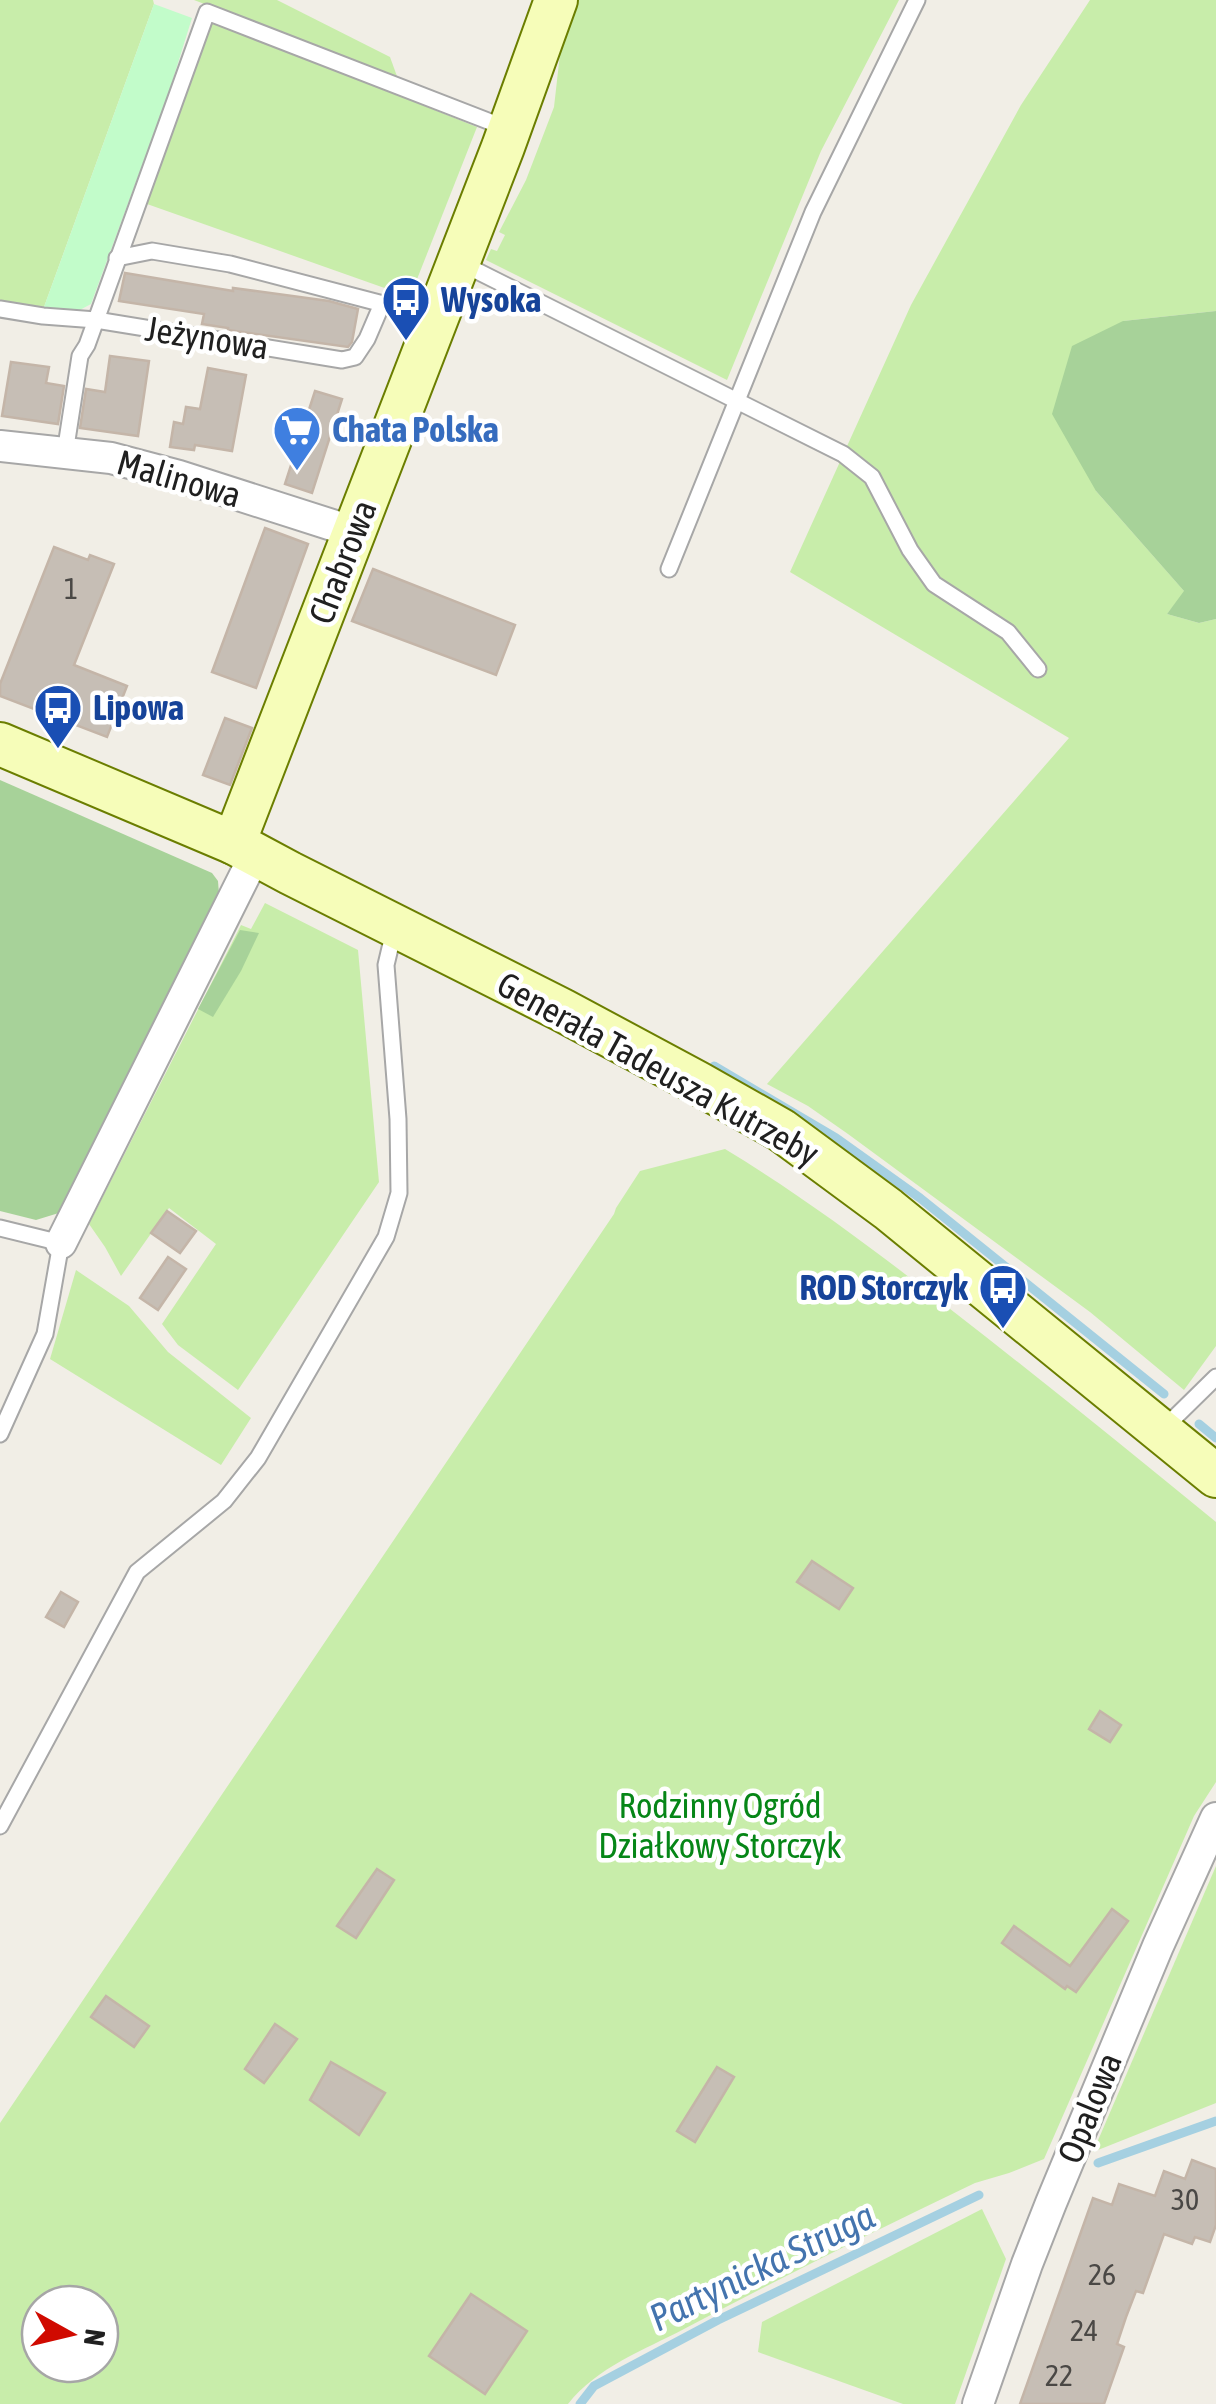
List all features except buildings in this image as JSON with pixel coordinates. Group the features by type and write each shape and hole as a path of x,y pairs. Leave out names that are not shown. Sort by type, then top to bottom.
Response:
{"street":[{"name":"Chabrowa","path":"249,852 354,532 556,0"},
{"name":"Malinowa","path":"0,446 111,458 354,532"},
{"path":"0,744 249,852 62,1243"},
{"name":"Generała Tadeusza Kutrzeby","path":"249,852 562,1010 781,1130 888,1208 1216,1476"},
{"name":"Opalowa","path":"978,2404 1026,2264 1158,1946 1216,1818"}],"lane":[{"path":"669,569 812,212 916,0"},
{"path":"64,453 80,356 207,12 510,129"},
{"path":"117,258 152,251 230,264 437,318"},
{"path":"458,262 843,454 872,477 910,550 934,584 1008,632 1038,669"},
{"name":"Jeżynowa","path":"0,309 96,320 342,360 355,356 382,304"},
{"path":"0,1826 137,1572 224,1500 258,1458 386,1237 399,1194 398,1118 386,965 395,927"},
{"path":"0,1228 62,1243 45,1334 0,1434"},
{"path":"1160,1432 1216,1377"}],"green space":[{"path":"0,0 153,0 154,4 44,307 0,300"},
{"path":"194,0 277,0 390,57 398,79"},
{"path":"578,0 899,0 821,151 727,380 486,260 491,249 497,251 505,235 499,232 526,180 554,107 560,54"},
{"path":"1090,0 1216,0 1216,311 1123,321 1096,491 1185,592 1167,614 1199,623 1216,619 1216,1346 1184,1390 1090,1312 848,1134 767,1084 1069,738 790,572 911,305 1021,105"},
{"path":"154,4 192,18 168,95 91,304 76,312 44,307"},
{"path":"213,21 477,127 410,297 147,204"},
{"path":"1216,311 1216,619 1199,623 1167,614 1184,591 1096,491 1052,414 1072,346 1123,321"},
{"path":"0,780 212,873 218,881 219,894 62,1212 36,1220 0,1211"},
{"path":"265,903 358,950 379,1182 238,1390 178,1345 162,1324 216,1244 169,1208 121,1276 89,1224 241,925 251,929"},
{"path":"240,930 259,933 213,1017 198,1009"},
{"name":"Rodzinny Ogród Działkowy Storczyk","path":"725,1149 814,1207 898,1269 1216,1522 1216,1782 1194,1816 1044,2159 975,2183 637,2352 593,2380 568,2404 0,2404 0,2123 640,1171"},
{"path":"76,1270 129,1306 168,1352 251,1418 221,1465 50,1359"},
{"path":"1216,1866 1216,2103 1093,2152"},
{"path":"982,2209 1006,2259 955,2404 903,2404 758,2352 762,2322"}],"waterway":[{"path":"714,1066 836,1138 920,1198 1164,1394"},
{"path":"1199,1424 1216,1438"},
{"name":"Partynicka Struga","path":"1098,2163 1216,2121"},
{"name":"Partynicka Struga","path":"580,2404 594,2386 718,2320 979,2195"}],"place":[{"name":"Wysoka","path":"406,342"},
{"name":"Chata Polska","path":"297,472"},
{"name":"Lipowa","path":"58,750"},
{"name":"ROD Storczyk","path":"1003,1330"}]}
